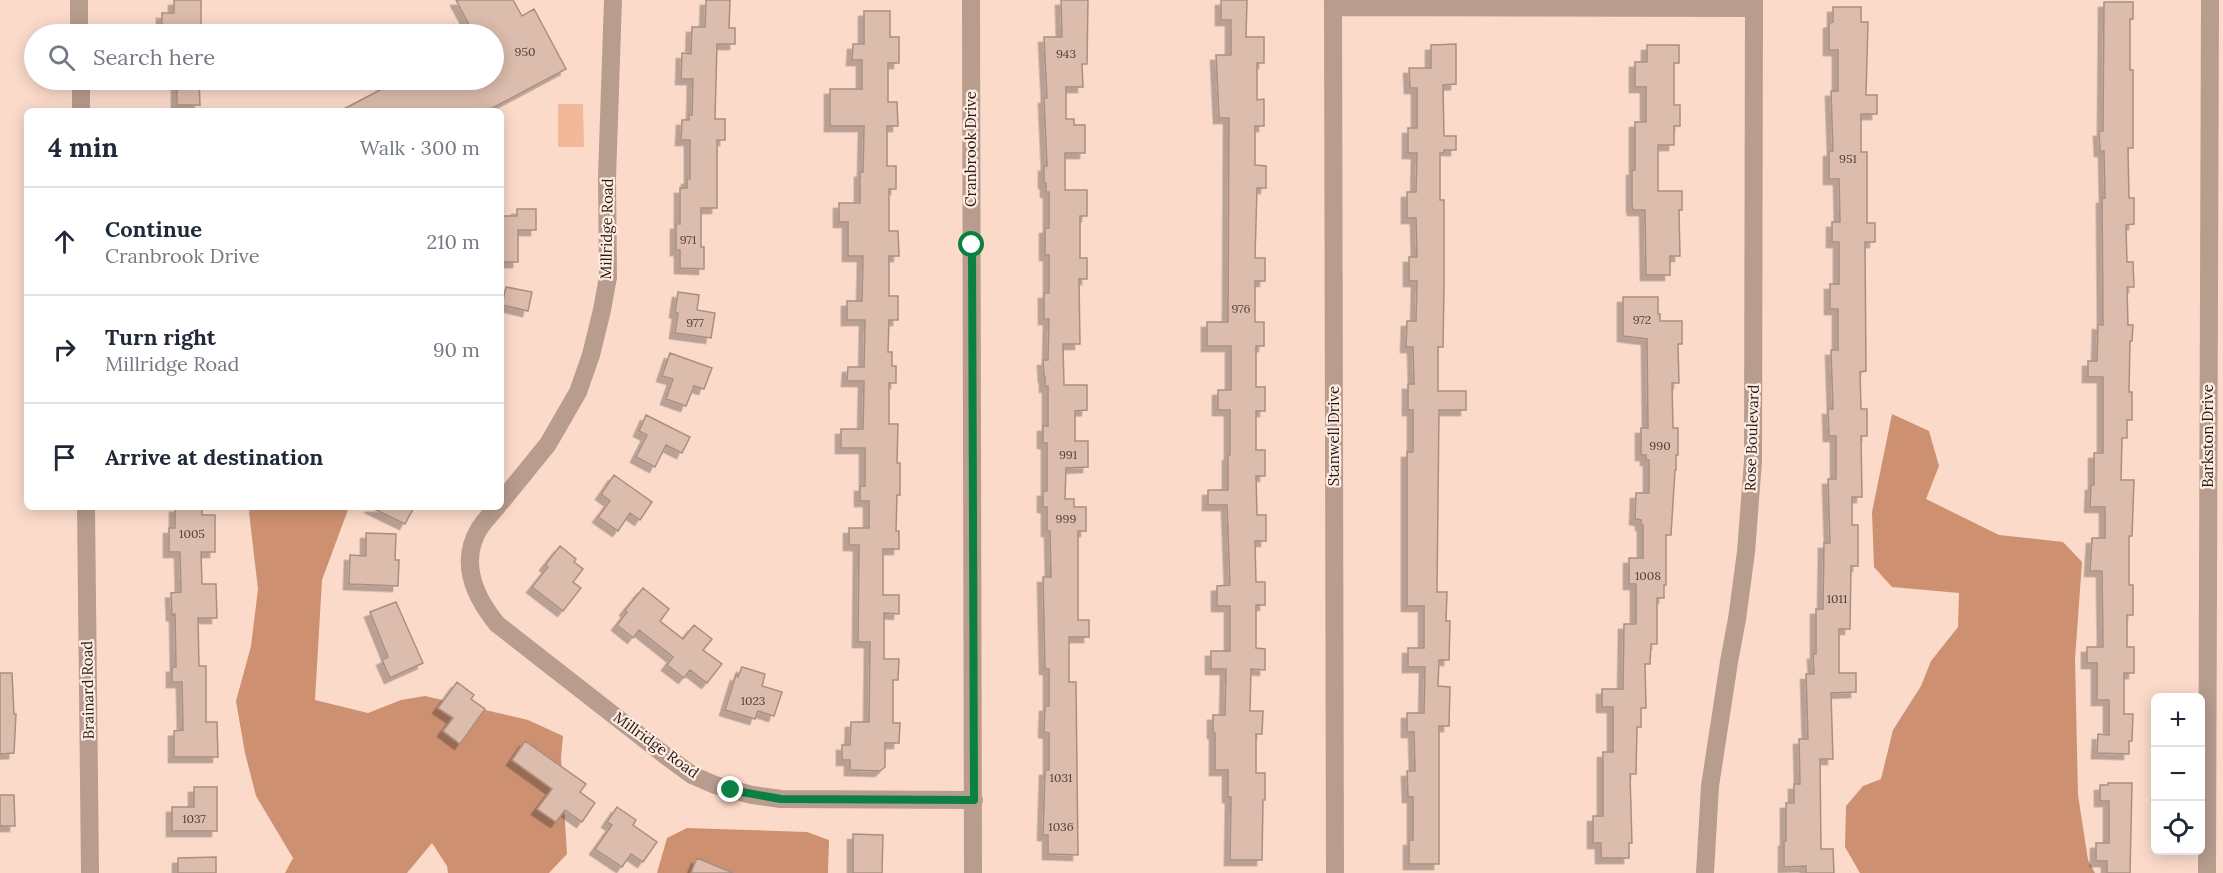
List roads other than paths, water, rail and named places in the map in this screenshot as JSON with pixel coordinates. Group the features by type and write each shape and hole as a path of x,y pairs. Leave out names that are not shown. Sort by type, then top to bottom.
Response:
{"street":[{"path":"79,0 80,24"},
{"name":"Millridge Road","path":"504,498 548,444 578,392 591,355 602,310 608,277 607,168 612,0"},
{"name":"Cranbrook Drive","path":"971,0 974,873"},
{"name":"Barkston Drive","path":"2206,873 2210,0"},
{"path":"1333,4 1754,4"},
{"name":"Stanwell Drive","path":"1333,4 1335,873"},
{"name":"Rose Boulevard","path":"1705,873 1710,786 1746,552 1753,461 1754,4"},
{"path":"81,90 81,108"},
{"name":"Brainard Road","path":"86,510 90,873"},
{"name":"Millridge Road","path":"495,510 479,530 471,557 472,584 483,606 497,624 692,775 731,790 781,799 974,800"}]}
